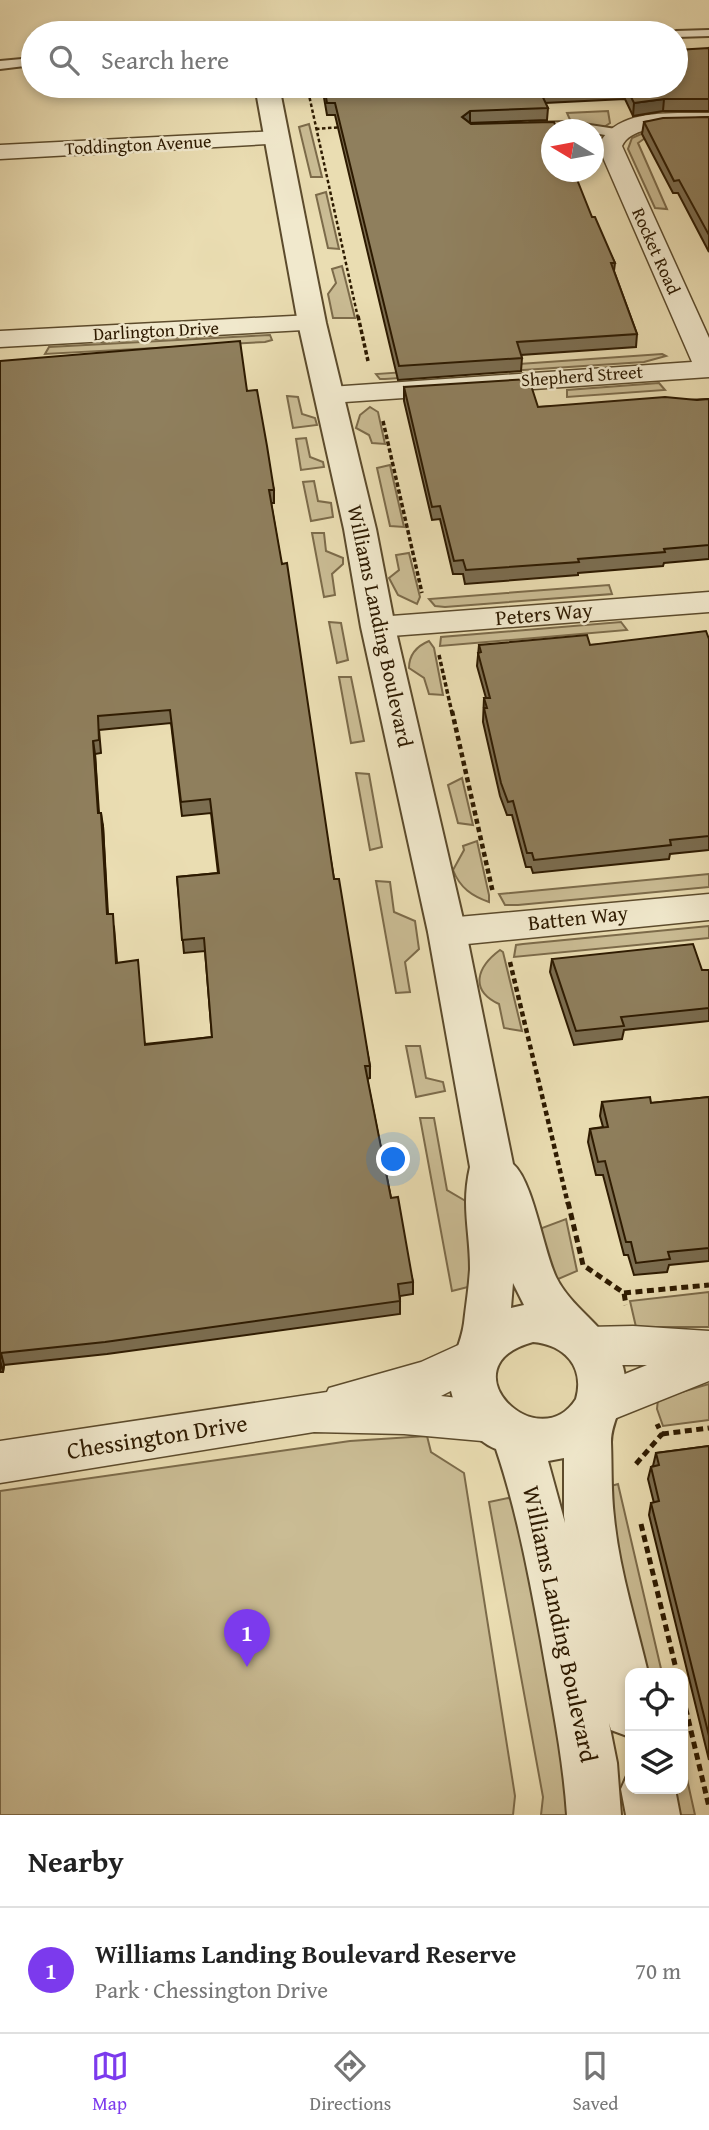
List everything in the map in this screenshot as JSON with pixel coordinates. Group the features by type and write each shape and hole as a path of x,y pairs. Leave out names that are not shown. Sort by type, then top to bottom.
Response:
{"street":[{"name":"Williams Landing Boulevard","path":"269,98 312,323 360,529 378,627 447,932 492,1167 486,1192 492,1269 480,1349"},
{"path":"616,133 639,124 709,120"},
{"name":"Rocket Road","path":"616,133 610,146 709,369"},
{"name":"Toddington Avenue","path":"0,152 277,138"},
{"name":"Darlington Drive","path":"0,339 312,323"},
{"name":"Shepherd Street","path":"330,394 709,369"},
{"name":"Peters Way","path":"378,627 709,601"},
{"name":"Batten Way","path":"447,932 709,907"},
{"name":"Williams Landing Boulevard","path":"492,1167 506,1185 514,1220 538,1289 581,1340"},
{"path":"625,1688 589,1516 609,1406 603,1374 595,1354 581,1340 547,1323 519,1323 494,1334 480,1349 471,1373 473,1391 480,1407 504,1429 530,1439 561,1438 609,1406 709,1361"},
{"path":"581,1340 709,1350"},
{"name":"Chessington Drive","path":"314,1412 355,1398 430,1380 480,1349"},
{"name":"Chessington Drive","path":"0,1462 314,1412 458,1417 504,1429"},
{"name":"Williams Landing Boulevard","path":"504,1429 532,1484 560,1608 590,1763 594,1815"},
{"path":"649,1794 653,1815"}],"lane":[{"path":"688,34 709,33"},
{"path":"0,65 21,63"},
{"path":"521,128 570,126 616,133"}],"path":[{"path":"310,98 501,926 583,1265 624,1293 709,1285"},
{"path":"316,129 354,127"},
{"path":"624,1293 633,1345"},
{"path":"609,1406 662,1434 709,1428"},
{"path":"629,1473 662,1434"},
{"path":"688,1718 709,1807"}],"shaded area":[{"path":"608,111 610,123 604,127 604,119 570,119 567,113"},
{"path":"309,124 322,177 311,177 299,127"},
{"path":"648,131 648,136 638,143 667,209 655,208 628,149 632,138"},
{"path":"326,192 339,249 328,248 316,195"},
{"path":"342,266 355,318 333,318 328,294 336,283 332,269"},
{"path":"270,335 272,340 265,342 45,354 49,347"},
{"path":"662,354 666,356 644,362 385,379 380,379 376,374"},
{"path":"659,383 665,390 567,397 567,390"},
{"path":"287,396 298,397 302,414 315,418 317,425 293,428"},
{"path":"370,407 378,412 385,444 372,443 369,435 356,428 360,415"},
{"path":"306,438 310,457 323,462 324,467 301,470 296,439"},
{"path":"390,465 404,527 390,526 377,468"},
{"path":"314,481 318,501 331,503 333,517 311,521 303,482"},
{"path":"312,533 324,533 326,551 343,558 343,564 332,574 335,595 324,597"},
{"path":"409,553 420,597 417,604 398,595 389,578 399,570 396,555"},
{"path":"609,585 612,594 445,607 435,606 429,599"},
{"path":"329,622 341,623 348,660 337,663"},
{"path":"621,622 627,630 440,646 441,637"},
{"path":"429,641 434,648 443,695 429,694 424,678 409,668 414,652"},
{"path":"339,677 351,677 364,741 351,743"},
{"path":"356,773 369,774 382,847 370,850"},
{"path":"462,778 473,825 458,823 448,785"},
{"path":"477,841 489,902 467,890 453,870 464,850 463,846"},
{"path":"709,874 709,887 518,905 505,905 499,894"},
{"path":"376,881 390,882 394,912 415,921 419,949 405,962 410,992 396,993"},
{"path":"709,926 709,938 514,957 516,945"},
{"path":"500,950 503,952 522,1031 504,1028 499,1004 483,992 480,985 486,964"},
{"path":"406,1046 420,1046 426,1078 443,1082 445,1091 416,1097"},
{"path":"420,1118 434,1118 447,1190 469,1203 472,1286 452,1291"},
{"path":"566,1219 577,1271 556,1280 534,1231"},
{"path":"709,1292 709,1327 636,1327 630,1301"},
{"path":"709,1384 709,1420 663,1426 657,1409 658,1399"},
{"path":"427,1436 431,1452 464,1473 515,1796 513,1815 0,1815 0,1491 350,1441"},
{"path":"618,1484 661,1668 639,1668 611,1541 611,1486"},
{"path":"508,1498 515,1500 557,1708 567,1815 541,1815 543,1797 489,1502"},
{"path":"688,1784 695,1815 673,1815 667,1794 688,1794"}],"building":[{"path":"709,48 709,99 664,99 634,103 632,98 688,98 688,49"},
{"path":"326,98 543,98 548,108 470,111 462,117 471,124 541,122 541,182 578,182 615,263 611,263 637,334 517,342 522,358 399,366 335,103 327,103"},
{"path":"709,117 709,235 679,180 674,181 644,122 663,118"},
{"path":"240,341 247,391 257,390 267,446 274,490 269,490 282,564 287,563 334,879 339,879 370,1066 365,1066 391,1198 398,1197 413,1282 398,1284 400,1301 105,1342 1,1353 0,1360 0,361","holes":["170,710 181,802 210,799 219,873 177,877 182,940 204,938 212,1037 145,1045 138,960 116,963 113,914 107,914 101,813 98,813 93,741 99,740 98,716"]},
{"path":"529,379 538,407 665,397 709,399 709,545 664,549 665,552 578,559 579,562 466,570 463,560 454,561 440,506 432,507 404,387"},
{"path":"706,631 709,639 709,836 670,840 671,845 534,860 532,853 527,853 513,801 508,802 501,783 484,708 487,708 484,698 490,698 478,653 481,652 479,645 587,635 590,645"},
{"path":"693,944 702,970 709,970 709,1008 621,1017 624,1026 576,1031 552,959"},
{"path":"650,1097 651,1103 709,1097 709,1248 668,1252 670,1259 636,1263 631,1242 626,1242 605,1161 598,1162 590,1129 608,1127 602,1102"},
{"path":"709,1446 709,1736 651,1503 659,1501 651,1467 659,1465 656,1453"}],"place":[{"name":"Williams Landing Boulevard Reserve","path":"247,1667"}]}
